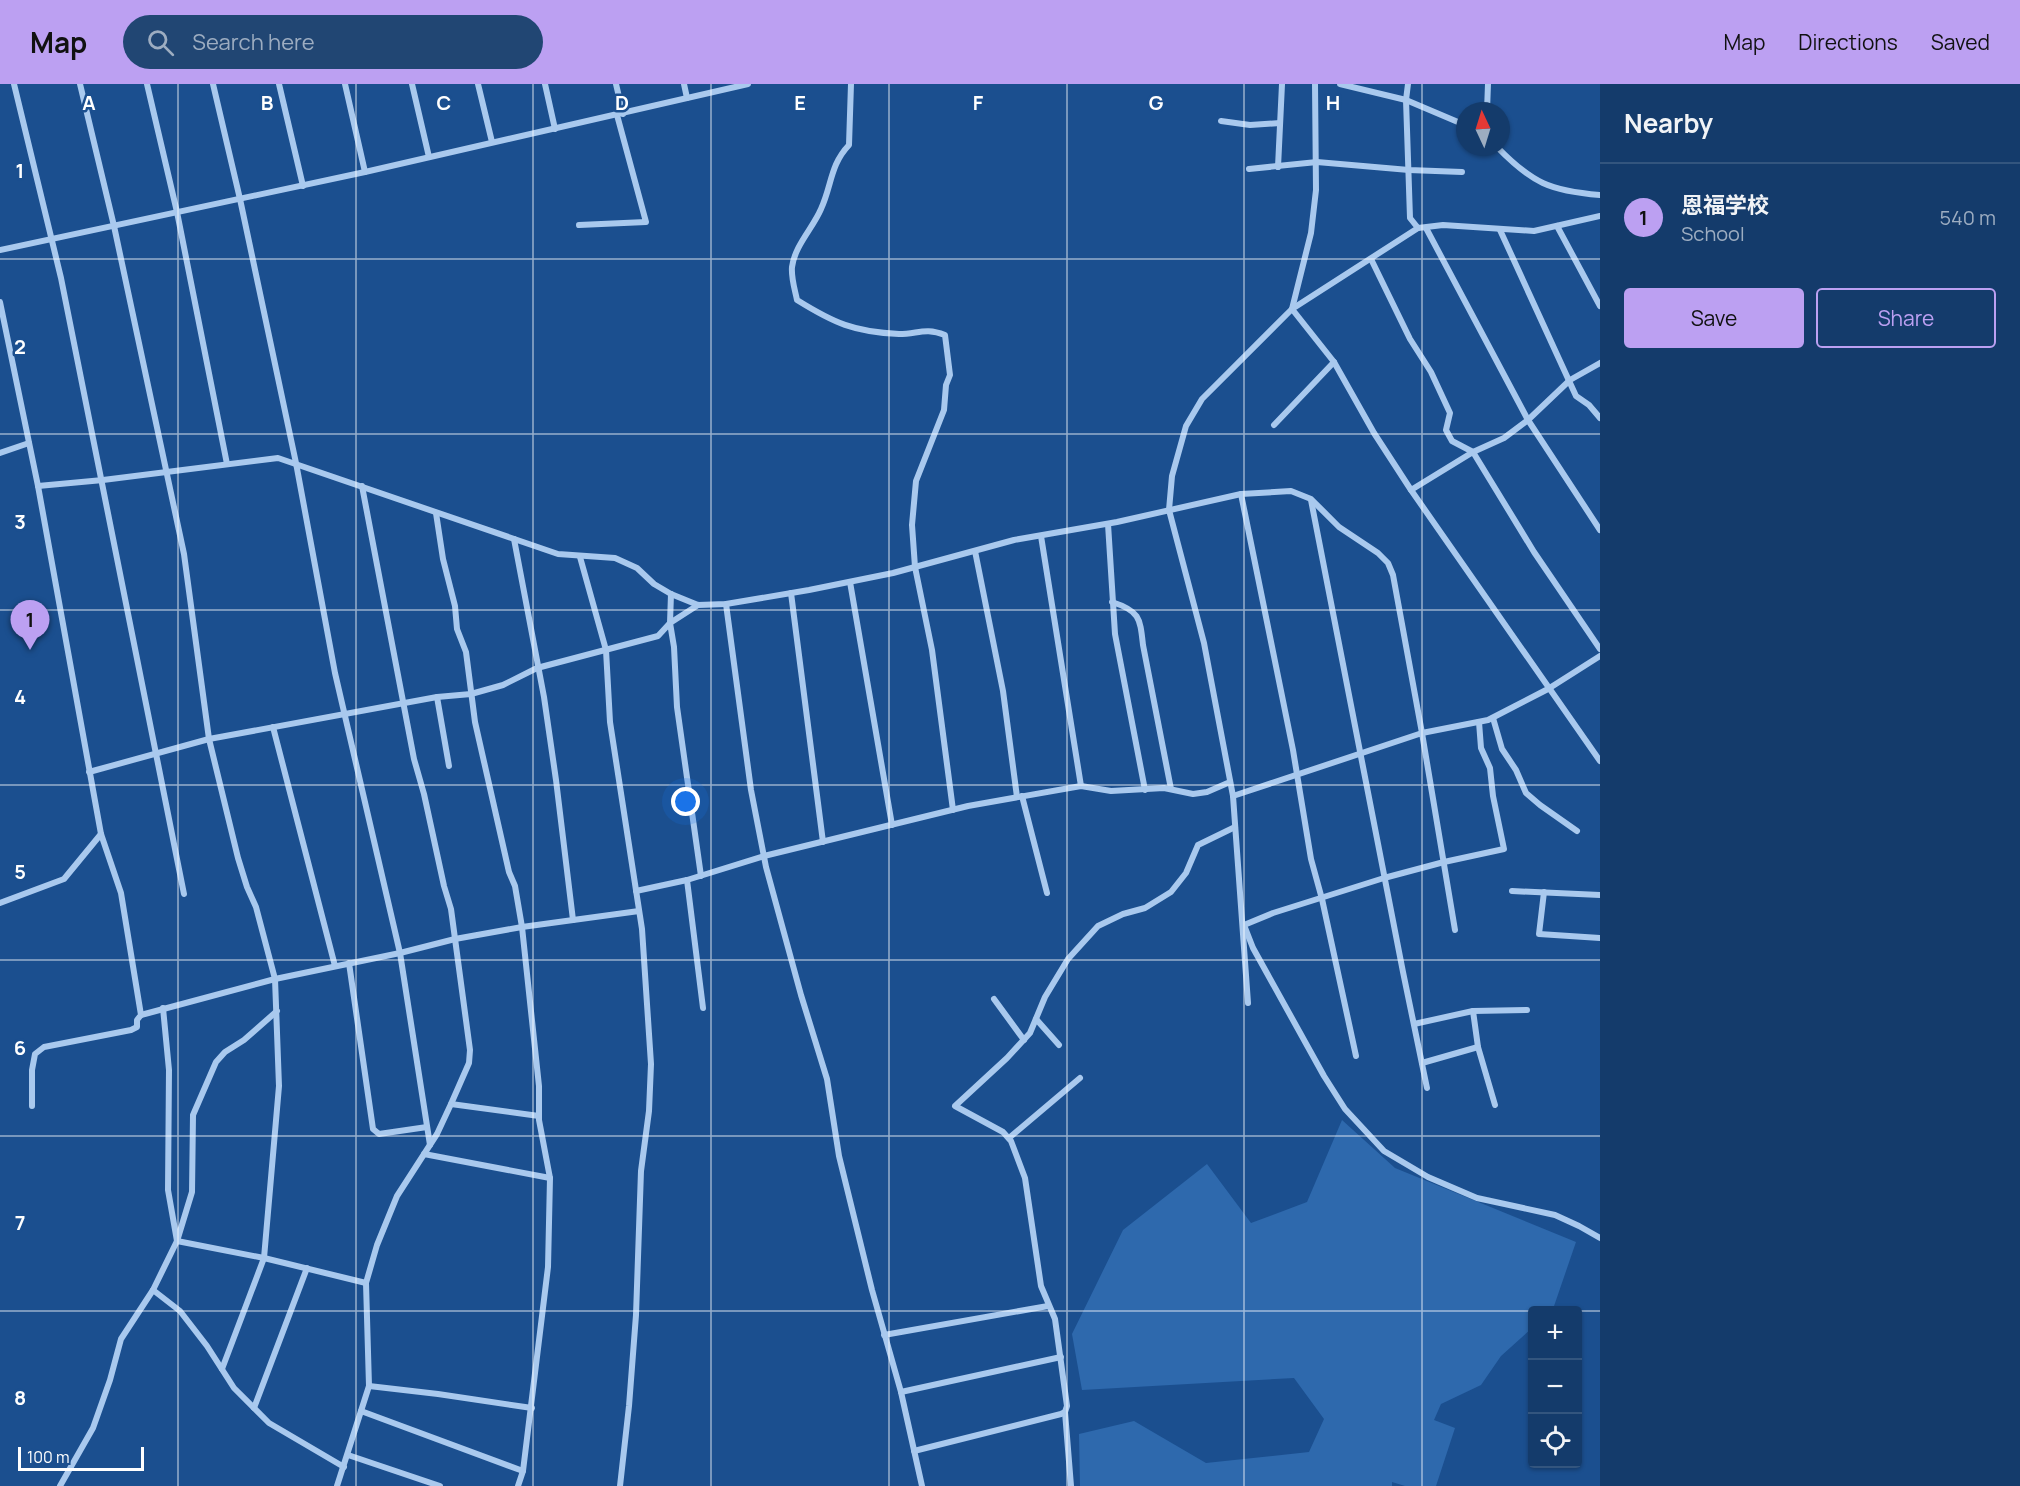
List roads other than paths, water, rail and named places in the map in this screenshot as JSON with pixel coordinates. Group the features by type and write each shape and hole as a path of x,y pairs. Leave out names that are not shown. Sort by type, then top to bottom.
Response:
{"street":[{"path":"14,84 61,278 184,894"},
{"path":"80,84 114,226 184,554 209,739 238,858 256,907 275,979 279,1086 264,1258 222,1369"},
{"path":"147,84 177,212 227,464"},
{"path":"213,84 296,463 344,713 400,953 429,1145"},
{"path":"279,84 303,186"},
{"path":"345,84 365,172"},
{"path":"412,84 429,158"},
{"path":"478,84 492,142"},
{"path":"545,84 555,129"},
{"path":"579,225 646,222 620,114 616,84"},
{"path":"684,84 687,98"},
{"path":"0,250 303,186 748,84"},
{"path":"851,84 849,145 838,157 822,208 800,244 792,267 793,280 797,300 827,319 852,328 900,334 932,330 945,335 950,375 946,385 944,410 916,481 912,525 915,567 932,650 953,810"},
{"path":"1278,167 1282,84"},
{"path":"1292,309 1311,233 1316,190 1315,84"},
{"path":"1340,84 1406,100 1456,121"},
{"path":"1408,84 1406,100 1410,218 1418,228"},
{"path":"1487,102 1488,84"},
{"path":"1221,121 1250,125 1280,123"},
{"path":"1506,156 1542,185 1580,194 1600,195"},
{"path":"1249,169 1317,162 1462,172"},
{"path":"1248,1003 1233,796 1204,643 1169,510 1172,476 1186,426 1202,399 1292,309 1418,228 1443,225 1534,231 1600,216"},
{"path":"1557,226 1600,306"},
{"path":"1425,228 1528,420 1600,530"},
{"path":"1500,230 1576,396 1589,405 1600,418"},
{"path":"1371,259 1410,339 1431,372 1450,413 1446,430 1452,441 1473,452 1534,552 1600,649"},
{"path":"0,302 38,486 101,834 121,893 141,1015 137,1027 131,1030 44,1047 35,1054 32,1070 33,1106"},
{"path":"1292,309 1334,362 1374,433 1411,490 1600,761"},
{"path":"1274,425 1334,362"},
{"path":"1411,490 1473,452 1504,438 1528,420 1570,380 1600,363"},
{"path":"0,453 29,443"},
{"path":"38,486 278,458 558,554 615,558 637,568 654,584 671,594 698,605 726,604 850,582 1041,536 1108,524 1241,494 1291,491 1311,499 1339,527 1378,553 1394,575 1455,930"},
{"path":"337,1486 369,1386 366,1282 377,1245 397,1196 424,1154 451,1104 469,1063 470,1050 451,909 414,759 362,486"},
{"path":"1241,494 1293,750 1295,776 1311,859 1322,899 1356,1056"},
{"path":"1311,499 1384,878 1428,1088"},
{"path":"436,513 443,559 455,606 457,629 466,652 475,722 522,927 539,1086 539,1116 550,1178 548,1267 524,1471 518,1486"},
{"path":"1108,524 1115,634 1145,790"},
{"path":"1041,536 1081,786"},
{"path":"514,539 556,780 573,920"},
{"path":"975,551 1002,691 1019,797 1047,893"},
{"path":"580,557 606,650 610,722 639,911 651,1064 649,1111 639,1193 636,1315 620,1486"},
{"path":"850,582 892,825"},
{"path":"791,593 823,842"},
{"path":"671,594 670,623 674,647 677,707 701,876"},
{"path":"1112,602 1136,613 1140,623 1172,789"},
{"path":"726,604 751,790 764,856 801,995 827,1078 839,1156 872,1290 901,1392 922,1486"},
{"path":"89,772 209,739 344,713 438,697 471,694 503,685 537,668 658,636 670,623 698,605"},
{"path":"1233,796 1422,733 1493,718 1548,689 1600,657"},
{"path":"438,697 449,766"},
{"path":"1493,718 1502,749 1526,793 1577,831"},
{"path":"1244,925 1273,913 1384,878 1503,849 1490,768 1481,748 1479,722"},
{"path":"273,727 335,966"},
{"path":"636,891 687,880 764,856 953,810 1019,797 1081,786 1111,791 1172,789 1193,794 1230,782"},
{"path":"1071,1486 1065,1412 1067,1406 1061,1357 1055,1319 1041,1286 1025,1179 1009,1138 1003,1132 955,1106 1007,1058 1030,1033 1046,997 1068,958 1098,926 1123,914 1145,908 1171,892 1186,873 1198,845 1235,827"},
{"path":"0,903 64,879 101,834"},
{"path":"687,880 703,1008"},
{"path":"1512,891 1600,895"},
{"path":"1544,892 1539,934 1600,938"},
{"path":"141,1015 275,979 455,939 639,911"},
{"path":"1244,925 1253,948 1324,1076 1345,1109 1384,1151 1428,1177 1477,1198 1556,1215 1600,1238"},
{"path":"349,963 373,1128 380,1134 427,1127"},
{"path":"994,999 1024,1040"},
{"path":"163,1008 169,1070 168,1190 177,1241"},
{"path":"1414,1024 1473,1011 1527,1010"},
{"path":"60,1486 93,1428 110,1380 121,1339 153,1290 177,1241 192,1192 193,1114 216,1062 225,1052 244,1040 277,1011"},
{"path":"1473,1011 1478,1047 1495,1106"},
{"path":"1036,1019 1059,1045"},
{"path":"1422,1063 1478,1047"},
{"path":"1009,1138 1080,1078"},
{"path":"451,1104 539,1116"},
{"path":"424,1154 550,1178"},
{"path":"177,1241 264,1258 366,1282"},
{"path":"254,1408 307,1268"},
{"path":"153,1290 180,1311 234,1388 269,1423 344,1467"},
{"path":"884,1335 1048,1306"},
{"path":"901,1392 1061,1357"},
{"path":"369,1386 532,1408"},
{"path":"361,1412 524,1471"},
{"path":"914,1451 1065,1412"},
{"path":"348,1455 441,1486"}],"place":[{"name":"恩福学校","path":"30,650"}]}
